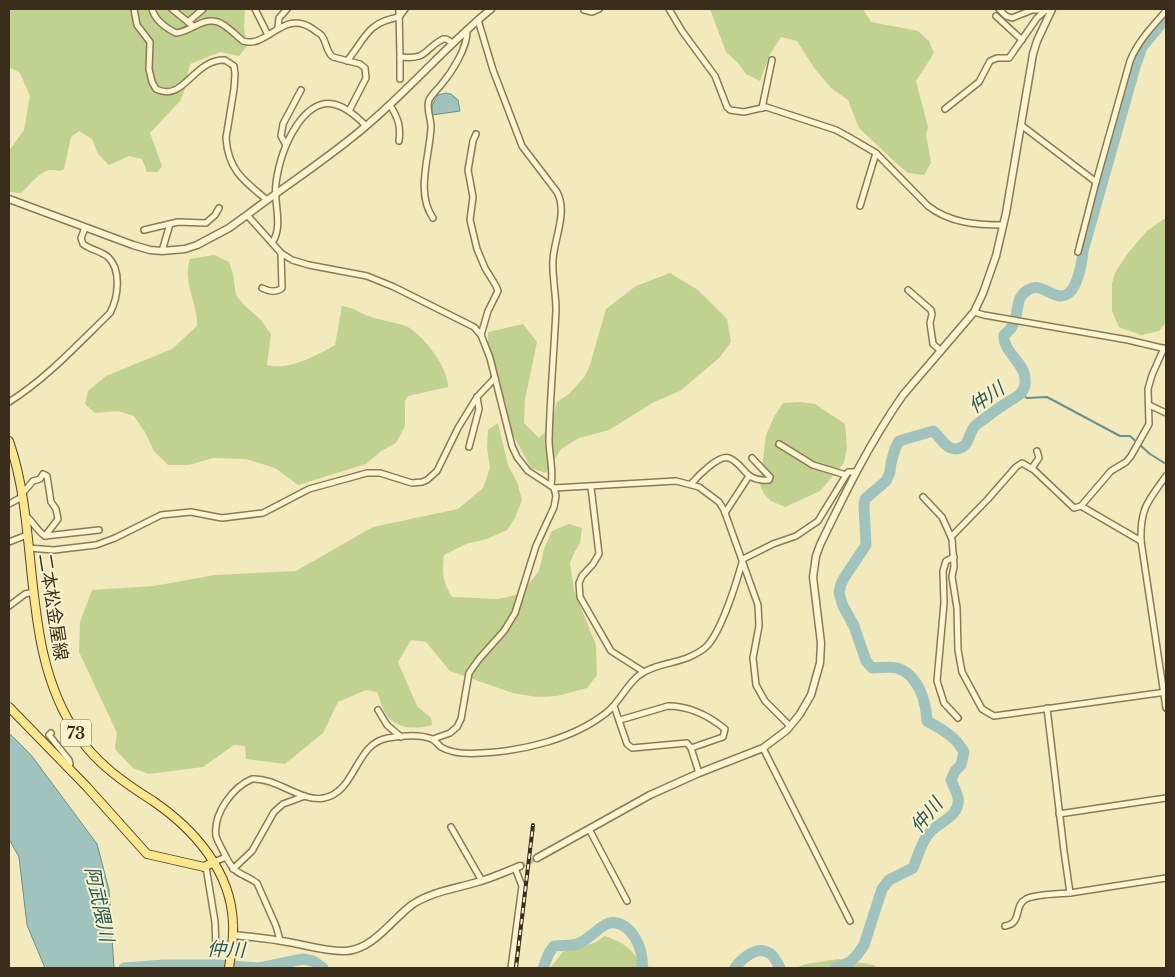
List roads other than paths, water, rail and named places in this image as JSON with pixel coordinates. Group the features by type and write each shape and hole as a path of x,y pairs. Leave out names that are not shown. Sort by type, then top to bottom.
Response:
{"main road":[{"name":"二本松金屋線","path":"9,442 24,514 41,642 47,669 62,706 78,736 102,763 183,825 196,837 214,862 221,874 232,909 233,936 229,968"},
{"name":"73","path":"9,707 147,854 206,867"},
{"path":"206,867 214,862"}],"street":[{"path":"134,9 137,25 150,42 151,78 154,87 158,90 170,92 177,89 209,62 225,60 234,66 235,78 226,138 227,148 236,172 267,200"},
{"path":"152,9 159,21 176,33 183,32 202,22 216,20 225,24 247,42 257,40 288,23 295,22 311,28 322,36 330,54 336,59 363,65 366,68 366,78 350,111"},
{"path":"172,9 193,26"},
{"path":"188,22 203,9"},
{"path":"255,9 268,34"},
{"path":"278,28 279,18 287,9"},
{"path":"399,9 400,79"},
{"path":"347,61 370,30 382,21 399,17 406,9"},
{"path":"9,199 150,250 162,251 197,246 229,228 344,144 390,105 453,43 491,9"},
{"path":"584,10 592,12 600,9"},
{"path":"669,9 682,31 715,76 730,110 744,112 766,107 836,130 876,153 937,213 958,221 979,225 1003,225"},
{"path":"999,9 1008,18 1032,10 1049,10"},
{"path":"945,110 978,82 990,61 1010,58 1037,18 1049,10"},
{"path":"537,858 650,795 763,748 790,726 811,696 820,663 821,643 813,577 820,544 856,472 894,409 974,312 989,277 1003,225 1033,54 1049,10"},
{"path":"1078,252 1096,182 1135,49 1166,11"},
{"path":"996,16 1022,40"},
{"path":"433,739 450,733 458,726 461,719 469,673 504,631 514,613 536,546 554,507 556,496 553,487 548,440 556,307 553,262 554,242 560,221 561,201 557,192 526,153 519,140 493,70 478,20"},
{"path":"433,218 426,201 425,188 431,128 428,104 433,93 445,80 465,47 467,30"},
{"path":"400,57 414,58 422,55 443,39 453,43"},
{"path":"762,108 772,60"},
{"path":"286,145 281,136 282,124 294,106 301,90"},
{"path":"272,243 278,232 275,193 278,172 286,145 303,117 316,106 329,104 350,111 366,126"},
{"path":"390,105 398,120 399,141"},
{"path":"1021,125 1096,182"},
{"path":"476,134 468,170 473,197 470,220 480,255 498,291 488,311 481,335"},
{"path":"860,206 876,153"},
{"path":"144,230 186,222 206,223 215,215 219,208"},
{"path":"247,215 272,243 292,260 367,276 394,287 469,324 481,335 490,358 512,446 517,457 528,471 542,481 553,487 591,487 676,481 691,484 711,494 719,502 725,513 758,605 759,626 753,658 756,685 765,701 790,726"},
{"path":"162,251 170,224"},
{"path":"9,402 22,394 53,367 113,308 117,285 116,268 108,258 83,244 81,238 85,228"},
{"path":"262,288 278,291 282,288 282,253"},
{"path":"908,290 931,310 930,323 933,344 941,350"},
{"path":"951,537 988,500 1016,467 1022,463 1032,468 1074,508 1081,506 1111,471 1126,462 1131,456 1149,424 1148,389 1152,375 1165,349 1128,340 993,317 974,312"},
{"path":"28,548 54,550 96,545 115,538 161,515 191,512 222,518 263,513 309,489 367,473 380,473 412,483 422,482 437,471 458,428 477,398 495,378"},
{"path":"469,448 479,408 477,398"},
{"path":"1149,405 1166,413"},
{"path":"779,444 813,465 846,476"},
{"path":"1032,468 1039,458 1037,451"},
{"path":"691,484 714,463 725,457 730,458 749,476 766,481 769,480 770,477 752,458"},
{"path":"742,559 796,536 813,526 846,476 850,471 856,472"},
{"path":"9,504 21,496 33,482 40,479 42,474 47,476 51,502 56,509 58,519 45,536"},
{"path":"725,513 749,476"},
{"path":"1166,476 1144,508 1141,521 1141,541 1166,708"},
{"path":"591,487 599,554 582,576 579,583 580,596 611,651 644,672"},
{"path":"923,497 942,517 951,537 954,557 952,578 957,608 959,660 967,683 982,709 994,716 1165,692"},
{"path":"1081,506 1141,541"},
{"path":"24,514 31,520 36,530 45,536 99,530"},
{"path":"9,542 27,535"},
{"path":"954,557 946,561 943,570 944,603 937,681 944,703 958,718"},
{"path":"280,940 276,926 257,883 233,869 216,835 218,817 225,803 245,782 252,779 261,779 305,796 320,799 330,796 343,786 363,755 373,745 386,738 423,736 433,739 444,748 462,753 494,752 555,740 598,719 614,706 636,678 644,672 689,657 706,646 715,633 723,615 738,577 742,559"},
{"path":"9,606 25,594 34,592"},
{"path":"614,706 627,744 632,748 687,743 691,748 699,773"},
{"path":"620,720 668,706 675,706 685,707 703,715 725,729 723,737 691,748"},
{"path":"1047,708 1070,893"},
{"path":"378,710 387,725 402,737"},
{"path":"51,733 49,735 69,760 68,768"},
{"path":"763,748 850,921"},
{"path":"233,869 252,850 274,812 279,807 305,796"},
{"path":"1059,814 1166,798"},
{"path":"451,827 482,881"},
{"path":"589,829 627,901"},
{"path":"214,862 226,857"},
{"path":"206,867 215,922 216,951"},
{"path":"233,936 280,940 346,951 372,940 396,917 415,903 438,892 482,881 518,867 522,886 511,968"},
{"path":"1005,926 1014,922 1020,905 1026,899 1166,878"}],"water":[{"path":"451,94 458,100 460,111 432,115 432,107 436,98 438,95"},
{"name":"阿武隈川","path":"9,733 31,755 97,844 109,890 114,968 45,968 27,925 19,857 9,839"}],"waterway":[{"name":"仲川","path":"835,968 850,962 864,945 882,889 889,880 913,868 927,836 934,828 953,814 956,809 958,798 951,780 955,771 961,765 964,752 953,738 927,721 923,698 911,677 897,668 872,668 866,661 854,626 843,606 839,593 841,584 866,545 865,499 886,481 899,441 933,431 949,447 961,448 965,445 977,424 1022,392 1025,382 1024,373 1006,346 1004,335 1010,330 1016,318 1019,301 1025,292 1030,289 1040,288 1061,296 1066,295 1075,285 1135,67 1142,47 1166,18"},
{"path":"1021,394 1027,398 1047,397 1120,436 1130,436 1150,454 1166,464"},
{"name":"仲川","path":"543,968 554,946 577,944 609,923 621,924 631,932 641,951 643,968"},
{"name":"仲川","path":"735,968 746,956 756,951 767,952 772,955 780,968"},
{"name":"仲川","path":"124,968 164,965 218,965 259,968 303,959 313,961 323,968"}],"tunnel":[{"path":"520,866 537,858"}],"railway":[{"path":"516,968 533,825"}]}
